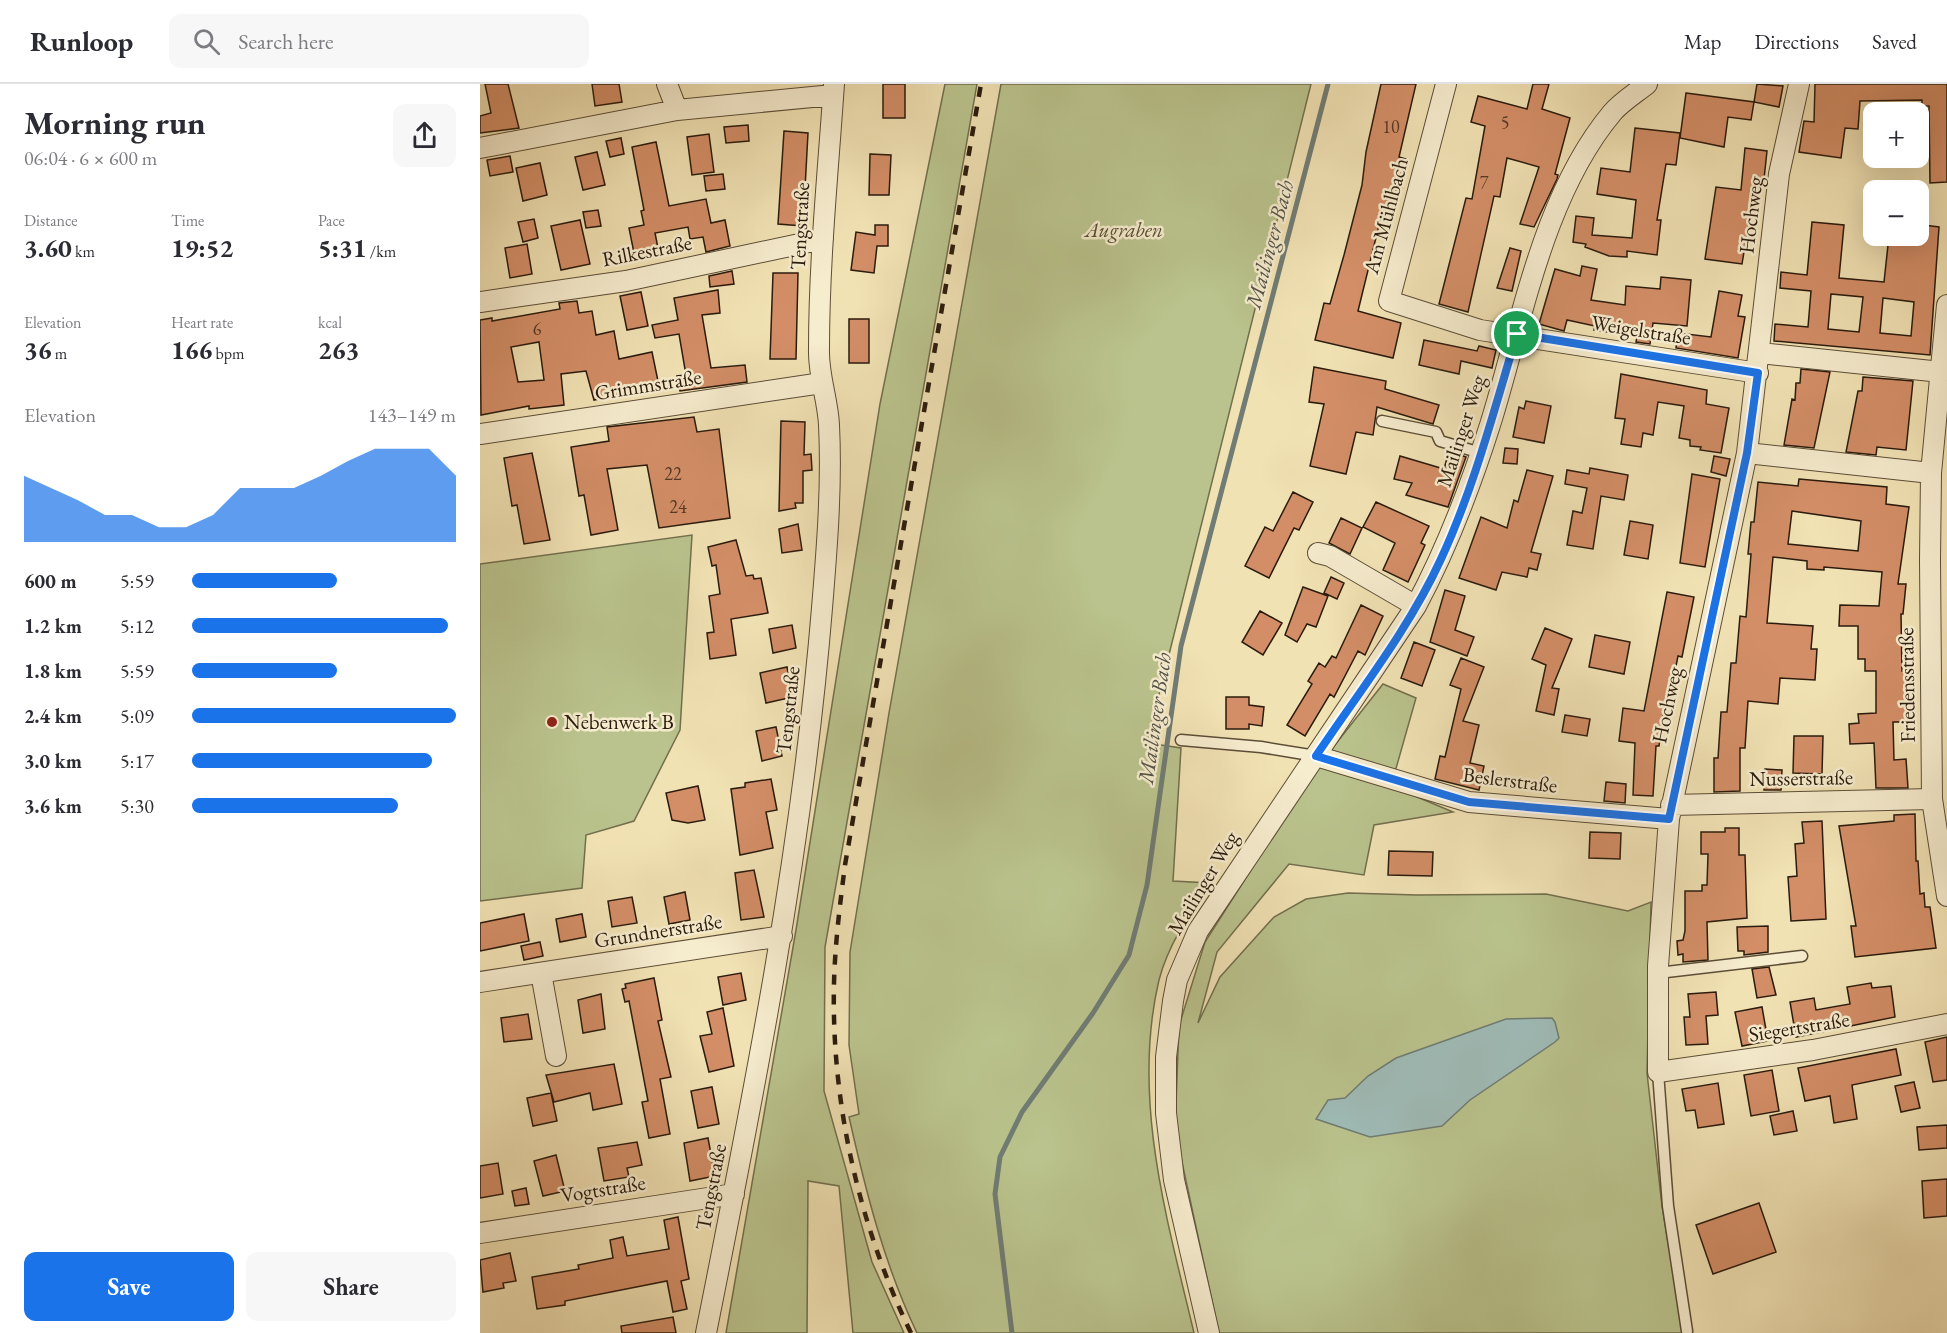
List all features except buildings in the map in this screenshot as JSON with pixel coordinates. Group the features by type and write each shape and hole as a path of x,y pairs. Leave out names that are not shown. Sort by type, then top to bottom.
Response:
{"street":[{"path":"667,84 677,110"},
{"name":"Am Mühlbach","path":"1446,84 1389,301 1480,330 1517,334"},
{"name":"Mailinger Weg","path":"1209,1333 1174,1180 1168,1138 1166,1057 1175,991 1198,931 1254,844 1416,606 1441,560 1481,453 1544,241 1575,170 1613,112 1647,84"},
{"name":"Hochweg","path":"1658,1072 1658,973 1670,812 1747,453 1758,373 1779,174 1799,84"},
{"path":"480,148 677,110 834,89"},
{"name":"Tengstraße","path":"706,1333 782,936 807,766 822,606 829,423 819,353 823,239 834,89"},
{"name":"Rilkestraße","path":"480,302 626,281 823,239"},
{"name":"Friedensstraße","path":"1947,305 1931,473 1932,799 1947,896"},
{"name":"Weigelstraße","path":"1517,334 1758,373"},
{"path":"1760,353 1941,372"},
{"name":"Grimmstraße","path":"480,434 822,383"},
{"path":"1747,453 1931,473"},
{"path":"1318,553 1330,556 1416,606"},
{"name":"Beslerstraße","path":"1316,756 1469,802 1670,812"},
{"name":"Nusserstraße","path":"1670,812 1932,799"},
{"name":"Grundnerstraße","path":"480,982 782,936"},
{"path":"541,973 556,1056"},
{"name":"Siegertstraße","path":"1658,1072 1813,1050 1947,1024"},
{"name":"Vogtstraße","path":"480,1233 734,1194"}],"lane":[{"path":"1382,421 1436,432 1440,441 1481,453"},
{"path":"1181,740 1261,747 1316,756"},
{"path":"1658,973 1802,956"},
{"path":"1658,1072 1668,1206 1687,1331"}],"green space":[{"path":"945,84 977,84 825,947 824,1091 872,1262 904,1333 853,1333 839,1186 808,1181 807,1333 726,1333 796,930 880,404"},
{"name":"Augraben","path":"1001,84 1311,84 1147,743 1181,748 1173,881 1210,883 1180,930 1163,967 1151,1024 1149,1069 1156,1158 1173,1246 1194,1333 917,1333 885,1254 849,1117 859,1114 849,1045 850,952 889,713"},
{"path":"692,535 680,730 634,821 586,835 582,888 480,901 480,564"},
{"path":"1383,684 1416,698 1391,786 1453,812 1374,825 1364,875 1289,864 1217,952 1198,1023 1220,977 1274,917 1306,899 1348,893 1546,894 1628,911 1651,902 1647,1073 1662,1206 1683,1333 1219,1333 1175,1130 1179,1026 1205,942 1312,774"}],"water":[{"path":"1552,1018 1559,1038 1555,1042 1470,1100 1442,1126 1370,1137 1316,1119 1328,1100 1345,1098 1368,1076 1396,1058 1506,1019"}],"waterway":[{"name":"Mailinger Bach","path":"1012,1333 995,1194 1000,1157 1022,1112 1093,1013 1129,955 1147,885 1181,646 1328,84"}],"railway":[{"path":"911,1333 877,1250 852,1162 837,1073 834,983 845,865 981,84"}],"place":[{"name":"Nebenwerk B","path":"552,722"}],"route":[{"path":"1517,334 1758,373 1747,453 1669,819 1469,802 1316,756 1416,606 1441,560 1490,425 1517,334"}]}
